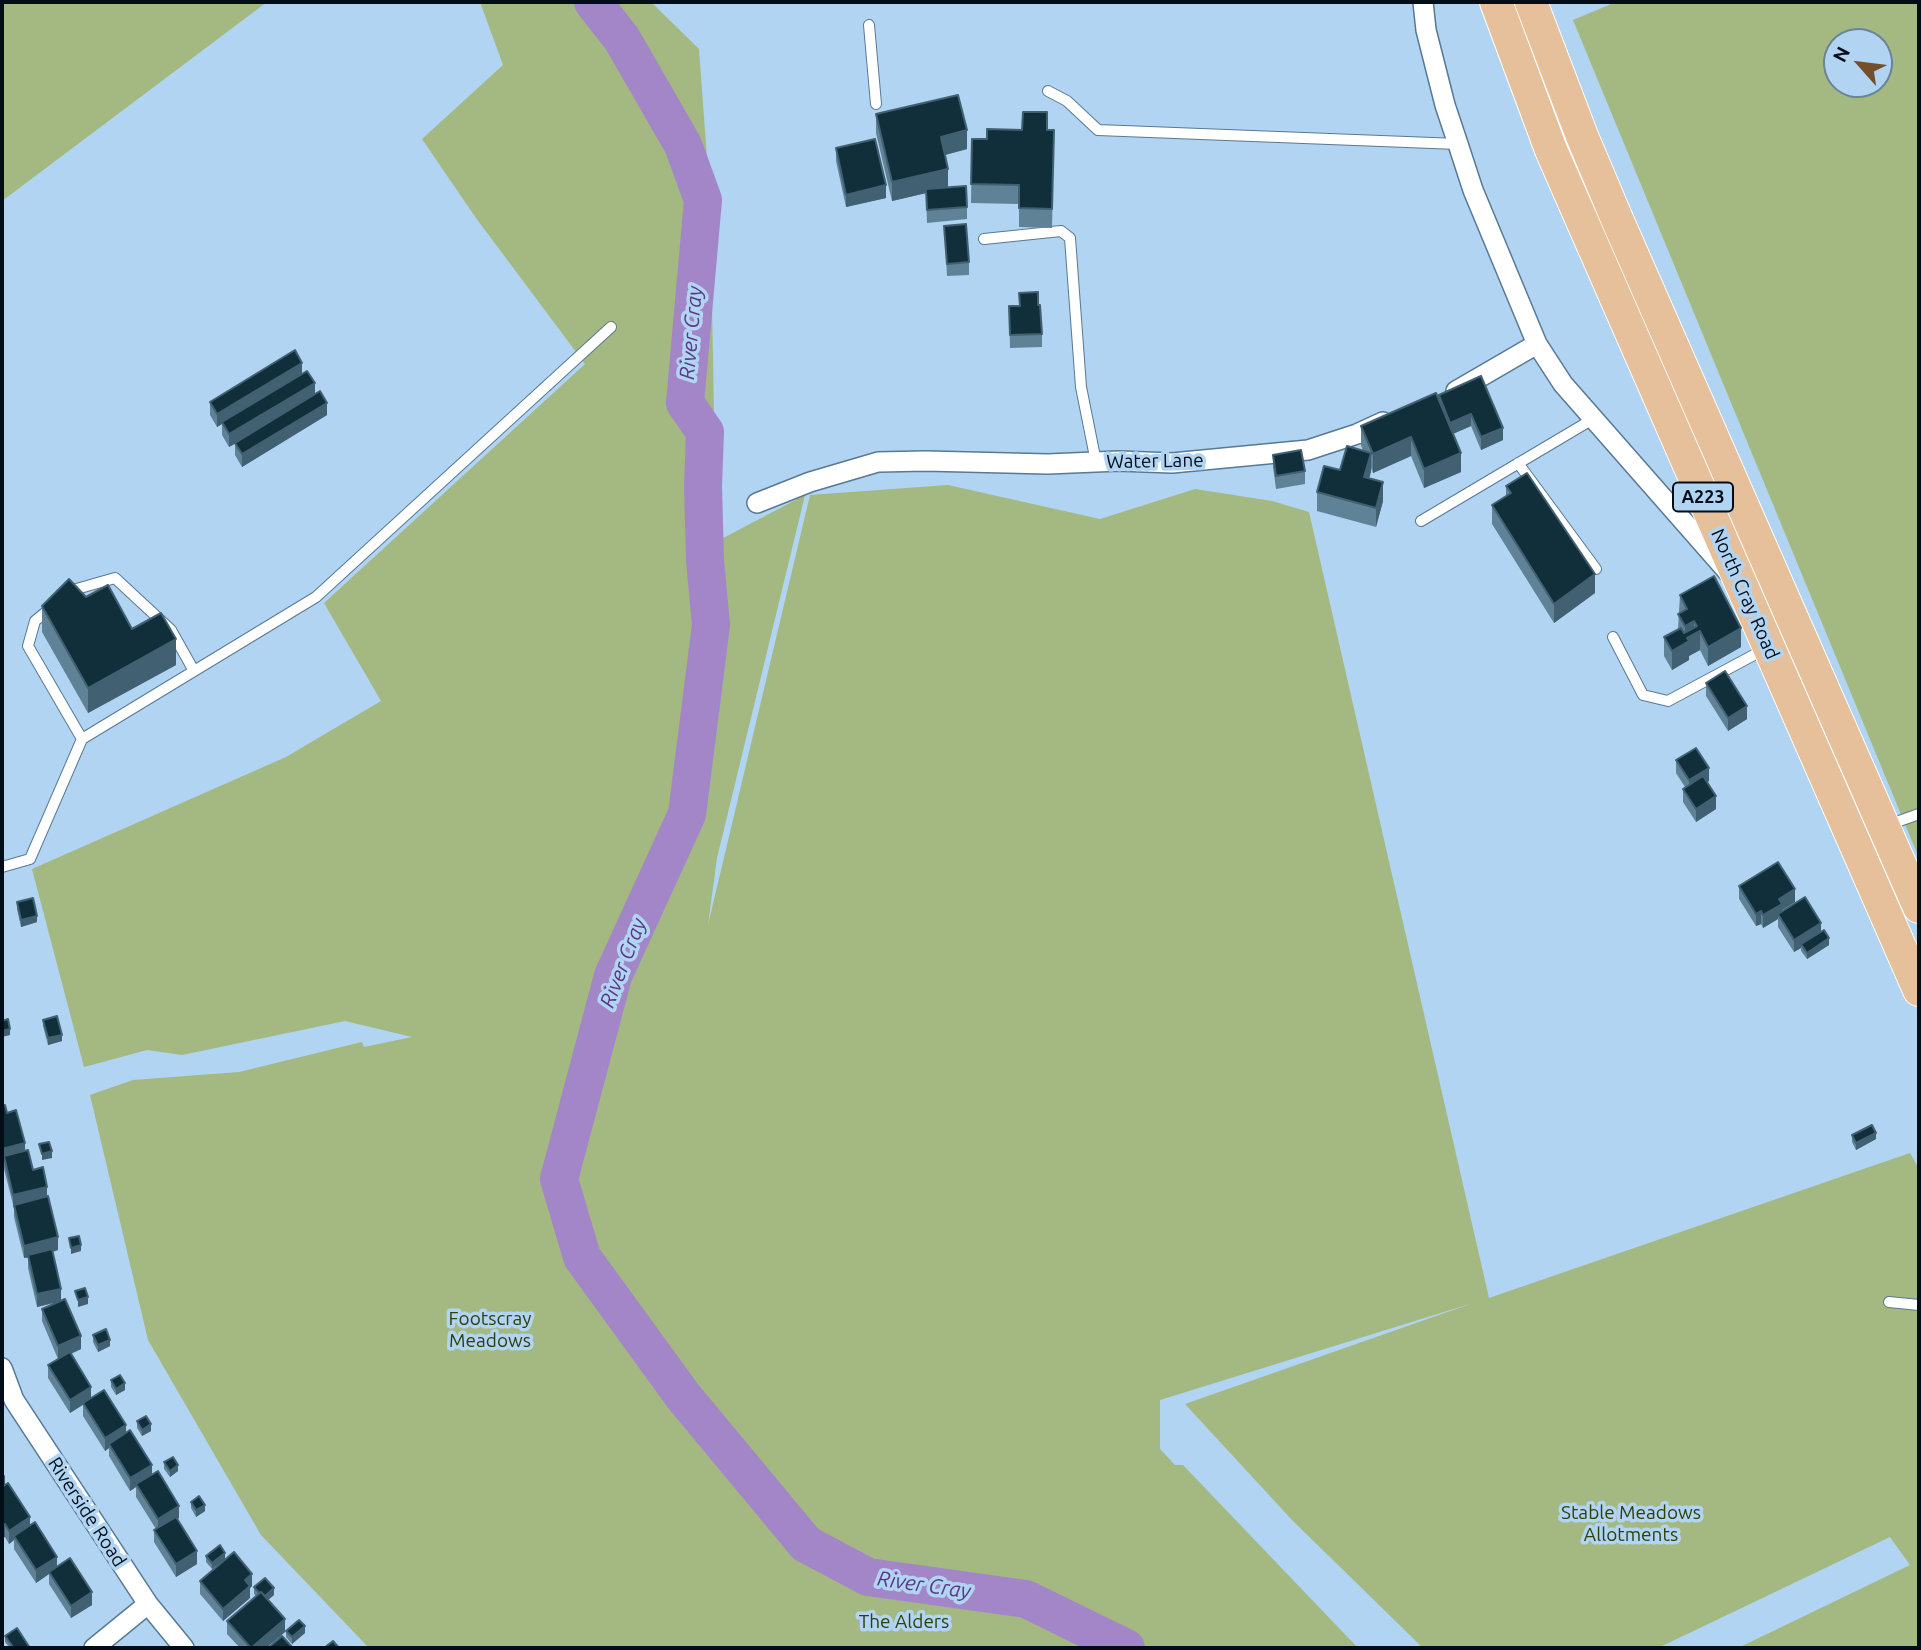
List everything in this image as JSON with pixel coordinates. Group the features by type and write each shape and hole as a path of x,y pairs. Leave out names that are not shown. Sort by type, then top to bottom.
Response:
{"main road":[{"name":"North Cray Road","path":"1496,2 1551,150 1919,990"},
{"name":"North Cray Road","path":"1531,2 1622,231 1919,907"}],"street":[{"path":"1423,2 1426,30 1445,105 1474,190 1537,344 1563,384 1745,591"},
{"path":"1443,397 1537,344"},
{"name":"Water Lane","path":"757,503 878,458 1048,464 1172,463 1308,450 1357,434 1406,413"},
{"name":"Riverside Road","path":"2,1368 14,1400 148,1604 184,1648"},
{"path":"94,1648 148,1604"}],"lane":[{"path":"869,25 876,104"},
{"path":"1048,91 1068,101 1098,130 1458,144"},
{"path":"984,239 1061,231 1070,238 1081,387 1096,462"},
{"path":"2,867 30,859 82,739 316,597 611,327"},
{"path":"1421,521 1593,419"},
{"path":"1518,463 1595,569"},
{"path":"82,739 28,646 35,621 74,590 115,578 170,630 194,671"},
{"path":"1613,636 1643,695 1668,701 1769,647"},
{"path":"1884,827 1919,814"},
{"path":"1889,1302 1919,1305"}],"green space":[{"path":"2,2 267,2 2,201"},
{"path":"480,2 651,2 699,49 710,199 716,520 696,503 687,557 805,495 717,858 708,925 810,495 948,485 1100,519 1195,489 1272,501 1309,512 1489,1298 1910,1153 1919,1169 1919,1648 1738,1648 1910,1565 1890,1537 1658,1648 1423,1648 1292,1520 1185,1404 1473,1303 1160,1400 1160,1449 1175,1465 1183,1465 1358,1648 369,1648 261,1535 148,1340 90,1095 133,1080 239,1072 362,1042 364,1047 412,1037 345,1021 182,1055 147,1050 84,1067 32,869 286,757 381,701 324,603 585,364 476,218 422,139 503,65"},
{"path":"1616,2 1919,2 1919,858 1573,20"}],"building":[{"path":"958,95 967,130 941,137 948,169 892,182 876,114"},
{"path":"1023,112 1047,112 1047,130 1054,130 1052,209 1019,208 1019,185 971,184 972,139 987,139 987,129 1022,130"},
{"path":"875,139 886,185 846,195 836,148"},
{"path":"966,186 967,207 927,210 926,189"},
{"path":"966,224 969,262 947,264 944,226"},
{"path":"1038,292 1042,334 1010,335 1009,306 1020,306 1019,293"},
{"path":"295,350 302,363 217,414 210,402"},
{"path":"307,371 315,383 229,434 222,422"},
{"path":"1481,376 1503,428 1481,437 1471,414 1450,423 1439,395"},
{"path":"320,391 327,403 242,454 235,443"},
{"path":"1436,393 1461,453 1424,469 1411,437 1373,454 1361,426"},
{"path":"1347,446 1371,453 1364,477 1383,482 1376,508 1317,492 1324,466 1340,470"},
{"path":"1301,450 1305,471 1276,476 1273,455"},
{"path":"1527,473 1595,574 1554,604 1492,505 1511,493 1506,486"},
{"path":"1714,576 1741,628 1708,647 1700,631 1672,651 1664,637 1681,628 1684,633 1697,626 1694,621 1685,626 1678,614 1687,609 1680,595"},
{"path":"69,579 86,597 108,585 132,629 161,613 176,639 88,688 42,606"},
{"path":"1725,671 1747,706 1728,718 1706,683"},
{"path":"1696,748 1709,768 1689,780 1676,760"},
{"path":"1703,776 1716,796 1696,809 1683,789"},
{"path":"1778,862 1795,889 1779,899 1782,904 1763,915 1761,911 1756,914 1739,886"},
{"path":"1805,897 1821,923 1794,940 1778,914"},
{"path":"33,898 37,916 21,920 17,902"},
{"path":"1824,930 1829,938 1807,953 1801,944"},
{"path":"57,1016 62,1035 48,1038 43,1020"},
{"path":"8,1019 10,1029 2,1031 2,1021"},
{"path":"5,1105 7,1113 16,1110 25,1143 2,1149 2,1106"},
{"path":"1872,1125 1876,1133 1856,1143 1852,1135"},
{"path":"49,1142 52,1151 42,1154 39,1144"},
{"path":"28,1150 33,1170 43,1167 47,1187 13,1195 4,1156"},
{"path":"48,1196 58,1237 24,1246 14,1205"},
{"path":"79,1236 81,1245 71,1248 69,1238"},
{"path":"52,1249 61,1289 37,1294 28,1255"},
{"path":"85,1288 88,1297 78,1300 75,1291"},
{"path":"65,1299 81,1336 58,1346 42,1309"},
{"path":"106,1329 110,1340 98,1345 93,1335"},
{"path":"70,1352 91,1387 70,1400 48,1365"},
{"path":"120,1375 125,1383 116,1389 111,1380"},
{"path":"104,1390 126,1425 105,1438 83,1403"},
{"path":"146,1416 151,1424 142,1430 137,1421"},
{"path":"130,1430 152,1465 130,1478 109,1444"},
{"path":"173,1457 178,1465 170,1471 164,1462"},
{"path":"158,1471 179,1506 158,1519 136,1484"},
{"path":"8,1483 30,1517 9,1531 5,1524 2,1526 2,1487"},
{"path":"199,1496 205,1505 196,1510 191,1502"},
{"path":"176,1517 197,1551 176,1564 154,1530"},
{"path":"35,1522 57,1557 36,1570 14,1536"},
{"path":"220,1545 225,1553 212,1563 206,1556"},
{"path":"234,1552 252,1574 245,1580 250,1586 223,1609 200,1581"},
{"path":"70,1558 92,1592 71,1606 49,1572"},
{"path":"265,1578 274,1588 265,1596 254,1587"},
{"path":"261,1592 285,1619 251,1648 227,1621"},
{"path":"299,1620 305,1626 292,1637 286,1631"},
{"path":"17,1628 30,1648 14,1648 5,1636"},
{"path":"282,1636 293,1648 268,1648"},
{"path":"333,1641 339,1648 324,1648"}],"waterway":[{"name":"River Cray","path":"593,2 622,39 683,145 703,200 685,403 705,432 705,560 711,625 687,814 613,976 559,1179 582,1257 683,1396 806,1544 868,1577 1026,1599 1126,1648"}],"park label":[{"name":"Footscray Meadows","path":"490,1330"},
{"name":"Stable Meadows Allotments","path":"1631,1524"},
{"name":"The Alders","path":"904,1622"}]}
